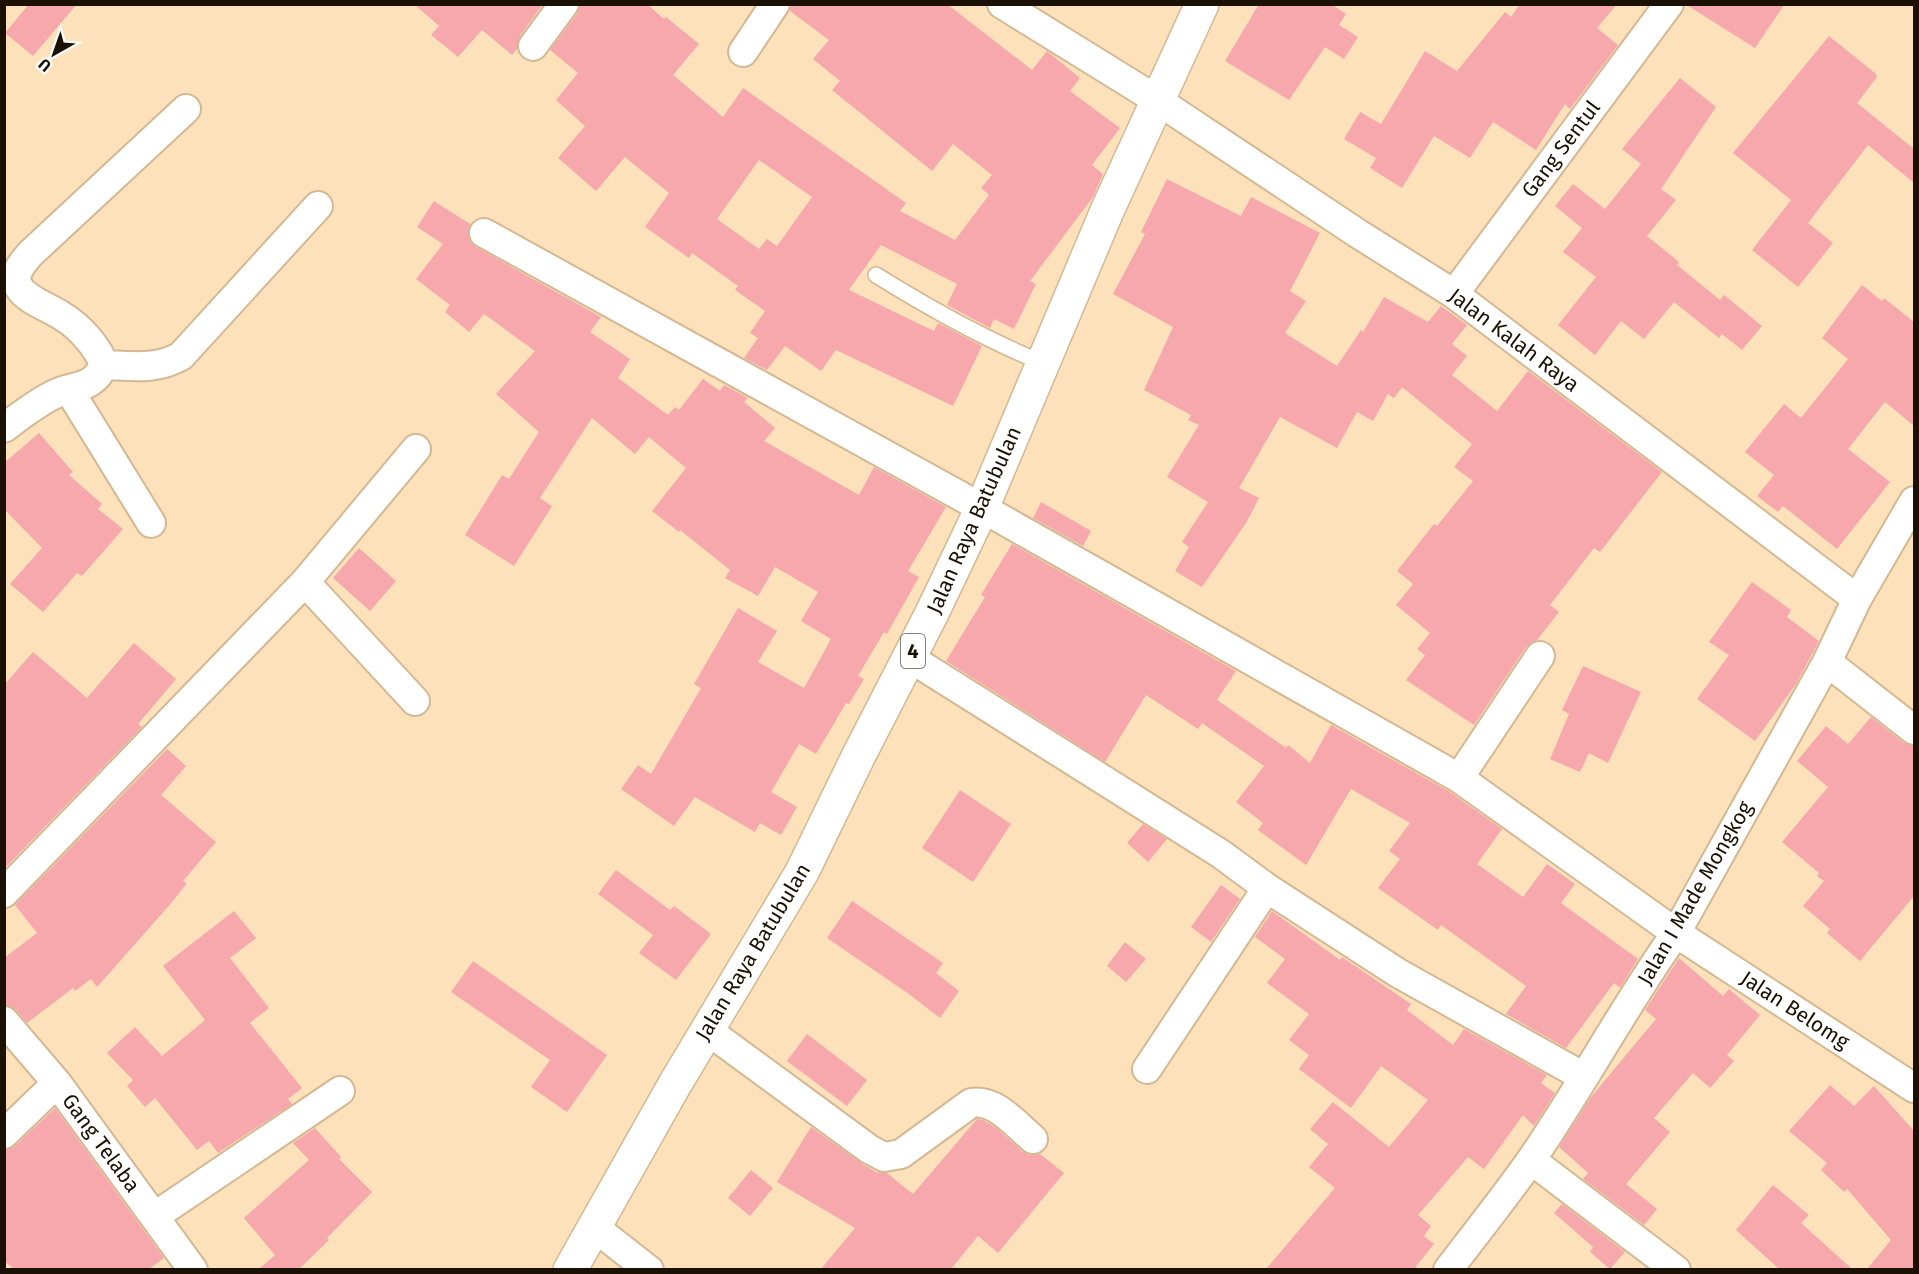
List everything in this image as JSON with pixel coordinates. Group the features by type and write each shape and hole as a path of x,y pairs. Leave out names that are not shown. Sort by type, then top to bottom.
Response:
{"highway":[{"name":"Jalan Raya Batubulan","path":"570,1269 707,1030 802,872 858,757 910,658 982,508 1107,211 1202,4"}],"street":[{"path":"532,46 564,4"},
{"path":"743,52 775,4"},
{"name":"Jalan Kalah Raya","path":"1002,4 1157,100 1357,233 1454,294 1857,599"},
{"name":"Gang Sentul","path":"1454,294 1669,4"},
{"path":"4,428 56,393 89,384 99,375 104,365 100,353 64,317 20,290 16,281 18,269 30,254 186,109"},
{"path":"104,365 166,364 182,356 318,207"},
{"name":"Jalan Belomg","path":"484,233 982,508 1459,778 1676,933 1914,1088"},
{"path":"69,390 151,523"},
{"path":"4,893 305,582 416,448"},
{"name":"Jalan I Made Mongkog","path":"1448,1269 1531,1160 1676,933 1827,662 1857,599 1914,501"},
{"path":"305,582 415,701"},
{"path":"1459,778 1540,656"},
{"path":"910,658 1221,854 1267,888 1398,973 1584,1077"},
{"path":"1827,662 1914,730"},
{"path":"1147,1069 1267,888"},
{"name":"Gang Telaba","path":"4,1021 57,1083 193,1269"},
{"path":"707,1030 884,1157 901,1154 971,1103 982,1101 994,1106 1033,1139"},
{"path":"4,1134 57,1083"},
{"path":"155,1216 340,1091"},
{"path":"1531,1160 1676,1269"},
{"path":"594,1227 650,1269"}],"lane":[{"path":"876,275 942,315 1005,348 1042,363"}],"building":[{"path":"29,4 77,4 33,56 5,33"},
{"path":"414,4 543,4 520,36 517,49 512,55 482,30 458,57 431,35 439,26"},
{"path":"580,4 647,4 699,44 673,75 723,117 743,88 906,203 900,211 955,240 989,195 981,188 992,175 953,144 932,171 832,90 840,81 813,59 829,40 790,11 791,4 947,4 1032,70 1047,51 1080,78 1070,91 1120,128 1092,165 1103,174 1093,197 1030,281 1036,284 1014,329 994,319 990,328 947,305 957,284 881,245 849,290 934,331 938,323 982,346 953,406 836,350 821,371 785,346 767,370 744,358 758,338 750,333 765,311 735,290 738,286 692,253 689,258 645,227 669,193 625,157 596,191 558,158 585,126 556,100 578,73 550,50 577,14","holes":["759,160 812,197 777,246 767,239 759,249 717,219"]},
{"path":"1259,4 1331,4 1346,14 1339,25 1358,37 1344,59 1325,47 1289,100 1225,61"},
{"path":"1520,4 1617,4 1597,28 1618,45 1570,109 1565,104 1536,150 1493,122 1470,158 1434,136 1402,188 1370,168 1376,158 1344,139 1360,112 1381,124 1425,51 1457,71 1505,12 1511,17"},
{"path":"1685,4 1705,4 1784,5 1755,48"},
{"path":"1829,36 1876,74 1877,77 1857,103 1914,149 1914,183 1868,145 1808,223 1833,243 1798,287 1752,250 1791,200 1733,153"},
{"path":"1680,78 1716,107 1661,189 1676,200 1647,236 1679,262 1677,265 1720,300 1724,295 1762,326 1742,350 1722,334 1719,338 1674,302 1644,339 1621,321 1595,355 1558,325 1596,277 1563,252 1582,228 1555,206 1573,184 1605,209 1641,164 1622,149"},
{"path":"1167,179 1241,216 1251,197 1320,233 1290,291 1306,301 1285,333 1337,366 1361,330 1363,332 1384,297 1428,322 1441,306 1467,325 1452,344 1467,356 1452,375 1497,411 1528,371 1662,472 1600,552 1594,548 1550,605 1559,612 1537,640 1526,647 1474,725 1406,680 1425,655 1417,649 1430,633 1396,605 1413,584 1397,571 1434,524 1437,526 1473,481 1454,467 1472,444 1402,387 1394,398 1388,394 1373,421 1357,412 1337,448 1280,417 1239,488 1259,498 1246,523 1202,587 1175,571 1189,547 1182,542 1208,502 1167,477 1199,425 1188,420 1191,415 1144,390 1173,327 1113,294 1145,234 1141,232"},
{"path":"434,201 470,224 468,234 470,242 476,247 601,317 590,332 630,359 618,378 668,415 675,407 679,410 703,379 720,391 724,385 748,398 744,402 775,428 764,441 859,495 874,467 946,507 908,571 919,577 887,634 884,632 858,676 864,679 849,704 846,703 816,754 799,744 771,792 797,807 781,835 760,823 755,832 695,797 674,826 621,789 638,765 651,774 701,688 694,684 738,608 777,631 758,662 804,688 831,639 801,621 818,592 775,567 758,596 725,578 730,570 652,511 686,468 649,437 635,454 592,418 540,498 552,506 514,566 465,535 502,475 509,479 539,432 496,394 535,351 484,314 469,332 445,312 450,305 416,279 443,244 417,227"},
{"path":"1862,285 1882,301 1884,298 1914,322 1914,426 1885,402 1848,449 1890,482 1837,549 1783,506 1778,512 1757,496 1774,475 1745,452 1784,404 1801,418 1848,359 1822,338"},
{"path":"39,433 73,472 69,475 102,504 98,509 123,529 82,576 77,573 43,612 10,584 42,548 4,509 4,463"},
{"path":"1041,502 1091,531 1083,546 1033,518"},
{"path":"1012,544 1236,671 1217,700 1286,748 1288,745 1310,763 1331,725 1450,792 1502,829 1477,864 1523,897 1547,864 1575,884 1561,903 1638,959 1620,988 1614,983 1566,1048 1506,1014 1526,986 1441,925 1438,930 1378,888 1400,859 1389,851 1410,823 1351,789 1306,865 1258,830 1263,823 1236,802 1264,766 1202,723 1198,729 1146,695 1105,762 946,661 985,597 981,595"},
{"path":"359,548 396,581 370,611 333,578"},
{"path":"1752,582 1791,610 1787,617 1819,641 1796,684 1755,741 1697,699 1729,655 1709,642"},
{"path":"134,643 176,679 138,724 142,727 4,869 4,685 33,652 87,698"},
{"path":"1583,666 1641,692 1608,763 1589,753 1580,772 1550,759 1569,714 1562,710"},
{"path":"1871,717 1904,743 1914,746 1914,896 1860,961 1827,933 1830,929 1803,906 1824,881 1817,876 1819,873 1782,842 1828,787 1797,761 1826,726 1848,744"},
{"path":"167,749 186,766 161,795 216,842 183,881 187,883 173,901 97,987 91,979 75,991 73,988 27,1023 16,1010 4,1005 4,958 37,933 15,905"},
{"path":"960,790 1011,824 973,882 922,848"},
{"path":"1143,824 1167,839 1148,862 1127,843"},
{"path":"616,870 670,910 674,906 711,934 676,980 639,953 653,935 598,894"},
{"path":"1221,885 1240,899 1211,942 1191,927"},
{"path":"852,901 943,963 936,973 959,991 940,1018 827,938"},
{"path":"234,911 256,938 230,958 269,1008 250,1023 302,1088 288,1099 292,1104 218,1153 209,1141 197,1150 155,1098 145,1107 127,1086 133,1080 107,1053 135,1027 162,1056 205,1020 163,966"},
{"path":"1272,911 1340,960 1342,957 1411,1004 1407,1010 1453,1045 1464,1029 1547,1075 1541,1083 1555,1093 1534,1126 1523,1115 1484,1169 1468,1157 1418,1215 1431,1226 1424,1236 1434,1244 1414,1269 1266,1269 1335,1188 1309,1167 1328,1144 1310,1129 1333,1102 1389,1147 1428,1100 1381,1066 1351,1108 1299,1069 1309,1055 1289,1040 1309,1014 1267,983 1285,959 1255,937"},
{"path":"1125,942 1146,959 1126,982 1107,966"},
{"path":"1679,958 1723,996 1729,989 1760,1015 1727,1055 1734,1061 1710,1088 1693,1073 1654,1118 1670,1132 1626,1184 1657,1209 1644,1225 1583,1179 1588,1173 1559,1147 1591,1097 1656,1019 1645,1010"},
{"path":"473,961 607,1055 567,1112 531,1087 550,1060 451,992"},
{"path":"807,1034 867,1080 847,1106 787,1061"},
{"path":"1830,1085 1854,1106 1874,1086 1914,1131 1914,1269 1867,1269 1891,1240 1847,1189 1844,1192 1821,1170 1827,1163 1789,1131"},
{"path":"55,1108 164,1258 149,1269 14,1269 4,1261 4,1150 15,1146"},
{"path":"977,1119 995,1127 1023,1152 1030,1155 1040,1154 1064,1173 998,1253 978,1236 951,1269 821,1269 855,1228 777,1182 811,1127 861,1163 876,1172 887,1173 913,1194"},
{"path":"315,1128 341,1157 339,1159 372,1192 327,1238 329,1240 299,1269 259,1269 275,1255 244,1218 309,1160 293,1143"},
{"path":"751,1170 773,1188 750,1216 728,1198"},
{"path":"1773,1185 1809,1215 1801,1223 1852,1269 1779,1269 1736,1230"},
{"path":"1562,1204 1625,1252 1610,1269 1590,1252 1593,1247 1554,1213"}]}
